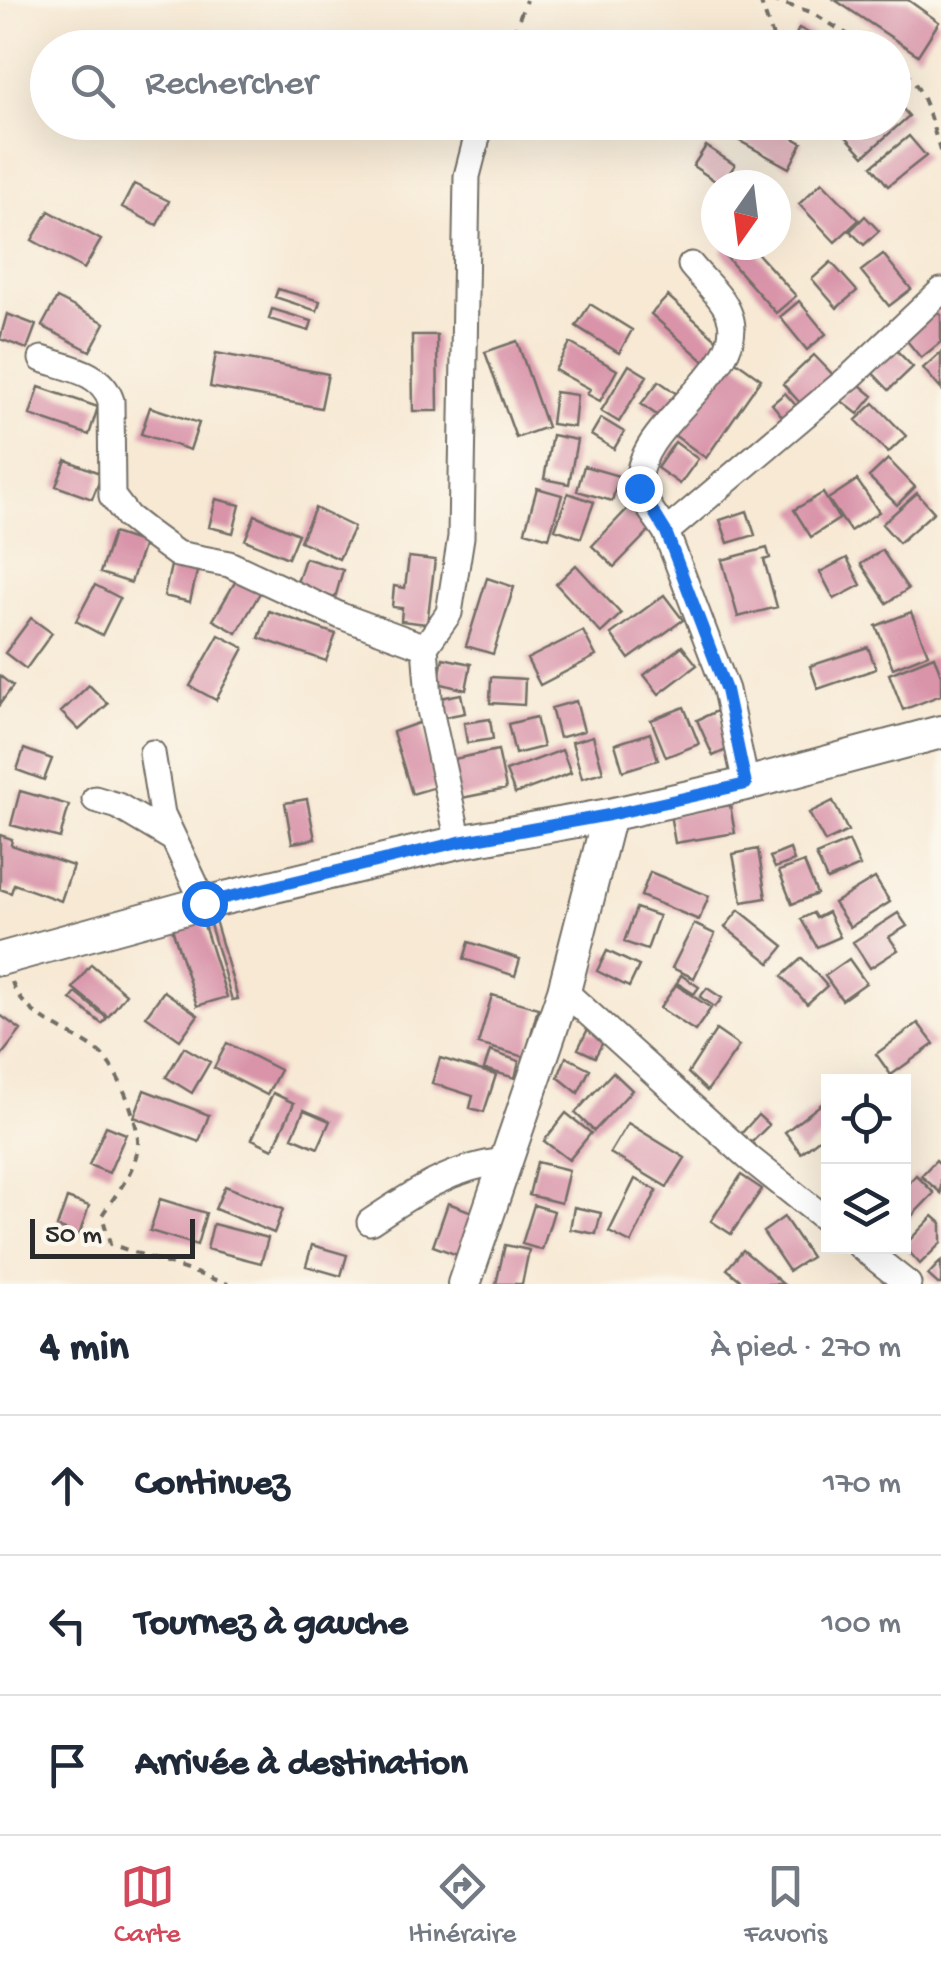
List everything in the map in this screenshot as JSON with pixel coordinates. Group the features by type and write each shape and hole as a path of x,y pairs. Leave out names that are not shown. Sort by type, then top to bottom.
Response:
{"street":[{"path":"459,842 430,710 425,647 450,613 461,537 467,176 476,140"},
{"path":"691,265 728,310 731,336 712,372 644,452 639,488 666,532 726,690 746,784"},
{"path":"666,532 851,376 941,291"},
{"path":"42,359 99,379 107,388 111,401 112,496 147,532 178,554 229,564 341,616 425,647"},
{"path":"2,958 204,903 459,842 609,815 746,784 941,732"},
{"path":"152,753 159,804 204,903"},
{"path":"95,799 118,806 176,840"},
{"path":"464,1284 564,991 609,815"},
{"path":"564,991 749,1158 821,1216"},
{"path":"370,1222 429,1182 478,1163 506,1160"},
{"path":"870,1254 908,1284"}],"path":[{"path":"515,30 526,0"},
{"path":"760,0 770,30"},
{"path":"771,0 811,12 840,30"},
{"path":"911,76 922,93 941,154"},
{"path":"2,958 15,990 49,1024 100,1050 121,1080 138,1144 130,1174 102,1215 110,1244 228,1284"}],"building":[{"path":"835,0 908,0 939,22 918,55 911,50 911,30 880,30"},
{"path":"911,138 926,156 888,186 872,166"},
{"path":"738,140 797,140 802,143 789,168"},
{"path":"849,140 882,140 864,156"},
{"path":"706,146 735,165 732,170 701,171 693,166"},
{"path":"822,182 859,220 835,242 799,204"},
{"path":"134,184 169,201 157,225 122,207"},
{"path":"49,211 101,240 84,269 32,240"},
{"path":"865,216 879,231 864,245 850,231"},
{"path":"883,254 911,289 889,306 861,271"},
{"path":"729,260 764,260 796,296 776,313"},
{"path":"831,262 857,291 837,308 812,279"},
{"path":"278,289 320,301 317,311 275,297"},
{"path":"668,296 724,346 707,364 651,314"},
{"path":"57,298 105,323 90,351 42,326"},
{"path":"799,301 826,334 807,350 780,317"},
{"path":"590,304 632,330 619,353 576,326"},
{"path":"272,309 312,321 309,331 269,319"},
{"path":"936,309 941,315 941,342 921,358 903,336"},
{"path":"7,314 36,325 27,349 0,339"},
{"path":"412,335 437,335 438,411 413,411"},
{"path":"517,341 547,427 516,438 485,352"},
{"path":"570,343 617,370 600,401 587,394 590,389 555,370"},
{"path":"892,346 913,367 889,390 869,369"},
{"path":"941,352 941,389 923,368"},
{"path":"216,353 328,374 321,408 210,387"},
{"path":"814,355 836,378 803,406 783,384"},
{"path":"730,357 761,379 706,458 674,435"},
{"path":"629,365 647,376 619,422 601,411"},
{"path":"659,381 681,397 664,420 641,404"},
{"path":"855,381 873,396 858,414 839,399"},
{"path":"39,387 98,407 89,435 30,415"},
{"path":"555,392 577,395 574,427 551,424"},
{"path":"785,393 798,408 785,420 772,404"},
{"path":"874,403 906,436 888,453 856,420"},
{"path":"150,407 199,423 190,450 141,434"},
{"path":"601,418 624,432 614,449 591,435"},
{"path":"552,435 577,440 569,484 544,479"},
{"path":"675,442 698,459 680,484 657,468"},
{"path":"888,459 915,487 897,505 869,477"},
{"path":"66,460 102,474 92,499 56,486"},
{"path":"584,466 619,476 612,501 577,491"},
{"path":"857,480 879,512 850,531 828,499"},
{"path":"537,488 562,495 549,538 525,531"},
{"path":"568,493 594,502 581,538 555,529"},
{"path":"823,493 839,519 811,537 794,510"},
{"path":"917,493 934,512 899,543 882,524"},
{"path":"216,499 240,505 233,533 209,527"},
{"path":"631,505 653,527 614,567 592,546"},
{"path":"315,508 354,527 339,559 300,541"},
{"path":"747,511 755,535 728,543 720,520"},
{"path":"255,515 298,534 288,558 245,540"},
{"path":"113,533 144,543 131,583 100,573"},
{"path":"767,548 770,558 764,560 777,607 738,617 722,560"},
{"path":"882,550 908,589 887,603 861,564"},
{"path":"173,557 199,563 190,602 164,596"},
{"path":"409,557 435,560 427,624 401,621 402,608 392,607 394,586 405,588"},
{"path":"305,558 343,570 335,598 296,586"},
{"path":"847,558 861,585 834,599 820,572"},
{"path":"576,565 621,614 601,633 556,584"},
{"path":"238,577 261,591 237,633 213,620"},
{"path":"487,578 514,587 493,654 466,646"},
{"path":"95,585 120,598 102,635 76,621"},
{"path":"664,595 683,620 629,659 611,634"},
{"path":"269,611 336,634 326,661 259,638"},
{"path":"911,612 928,654 893,668 876,626"},
{"path":"31,618 52,633 26,669 5,653"},
{"path":"583,631 596,656 540,685 527,659"},
{"path":"219,635 244,648 216,700 190,686"},
{"path":"682,646 697,665 659,694 644,675"},
{"path":"868,647 876,669 818,689 810,666"},
{"path":"934,656 941,675 941,695 903,710 889,674"},
{"path":"443,658 471,664 466,690 438,683"},
{"path":"0,676 13,686 0,704"},
{"path":"491,677 525,679 524,705 490,703"},
{"path":"89,685 108,704 79,730 61,712"},
{"path":"461,694 465,713 439,718 435,699"},
{"path":"576,701 584,731 559,738 551,708"},
{"path":"684,707 699,744 666,757 651,720"},
{"path":"717,711 733,747 713,756 697,720"},
{"path":"536,717 543,747 515,754 508,724"},
{"path":"490,719 493,739 467,743 464,723"},
{"path":"421,722 436,787 412,794 393,732"},
{"path":"650,733 658,760 623,771 615,744"},
{"path":"593,736 603,772 582,778 572,742"},
{"path":"24,749 52,759 44,780 17,770"},
{"path":"498,750 506,789 457,799 449,760"},
{"path":"562,750 571,773 515,794 506,771"},
{"path":"20,791 69,805 60,838 11,825"},
{"path":"307,799 315,839 292,843 285,803"},
{"path":"833,801 848,831 825,842 809,813"},
{"path":"730,805 735,833 675,843 670,814"},
{"path":"0,835 12,839 11,845 73,866 61,901 14,884 11,893 0,889"},
{"path":"849,841 860,866 827,880 816,855"},
{"path":"758,849 766,898 742,902 733,854"},
{"path":"790,849 794,861 775,868 770,857"},
{"path":"804,862 817,894 792,904 779,871"},
{"path":"650,872 709,896 699,920 641,896"},
{"path":"875,878 890,902 850,927 834,903"},
{"path":"636,908 659,916 647,950 624,942"},
{"path":"739,910 784,946 770,963 725,927"},
{"path":"828,912 840,937 817,947 801,919"},
{"path":"898,913 907,926 889,937 898,950 870,968 853,942"},
{"path":"202,919 227,997 197,1006 172,928"},
{"path":"215,920 238,999 232,1000 209,921"},
{"path":"694,924 715,934 694,978 672,968"},
{"path":"469,942 520,959 515,976 464,959"},
{"path":"607,951 639,966 629,987 597,971"},
{"path":"802,958 827,986 807,1004 782,976"},
{"path":"849,959 866,983 842,1000 825,976"},
{"path":"91,964 126,994 108,1017 73,988"},
{"path":"681,975 699,987 694,994 677,983"},
{"path":"676,985 711,1008 695,1031 660,1008"},
{"path":"707,988 722,998 715,1007 700,997"},
{"path":"164,991 198,1015 180,1040 146,1016"},
{"path":"76,993 107,1018 102,1024 71,999"},
{"path":"492,995 538,1008 525,1057 478,1044"},
{"path":"0,1015 21,1030 0,1057"},
{"path":"918,1023 934,1044 892,1074 876,1054"},
{"path":"588,1029 605,1038 595,1057 578,1049"},
{"path":"716,1030 739,1046 707,1091 688,1073"},
{"path":"227,1043 280,1070 267,1095 214,1068"},
{"path":"184,1047 210,1062 192,1093 166,1077"},
{"path":"490,1051 519,1061 515,1078 484,1069"},
{"path":"566,1057 590,1069 578,1093 558,1077"},
{"path":"440,1058 496,1075 484,1112 470,1108 473,1096 432,1083"},
{"path":"613,1072 632,1090 594,1131 575,1113"},
{"path":"144,1090 209,1115 199,1142 134,1117"},
{"path":"273,1093 294,1103 273,1149 252,1139"},
{"path":"821,1104 821,1137 801,1153 785,1132"},
{"path":"304,1110 330,1121 318,1148 292,1137"},
{"path":"566,1113 591,1133 569,1160 544,1141"},
{"path":"758,1115 769,1125 751,1143 741,1134"},
{"path":"628,1123 685,1158 667,1187 610,1153"},
{"path":"106,1126 126,1134 109,1173 89,1165"},
{"path":"936,1160 941,1165 941,1193 921,1176"},
{"path":"537,1162 569,1170 561,1203 529,1195"},
{"path":"741,1175 762,1189 731,1234 711,1221"},
{"path":"916,1175 934,1193 911,1217 911,1180"},
{"path":"635,1179 657,1190 631,1243 609,1232"},
{"path":"225,1186 283,1209 274,1233 215,1209"},
{"path":"67,1198 89,1206 79,1235 57,1227"},
{"path":"160,1199 206,1213 197,1245 150,1231"},
{"path":"448,1203 475,1213 460,1256 433,1246"},
{"path":"534,1205 554,1211 542,1250 522,1244"},
{"path":"574,1207 601,1213 596,1234 570,1229"},
{"path":"933,1216 941,1223 941,1243 920,1264 911,1254 911,1239"},
{"path":"784,1217 811,1257 789,1271 763,1232"},
{"path":"213,1224 268,1238 261,1263 207,1249"},
{"path":"312,1245 347,1255 341,1276 306,1266"},
{"path":"505,1245 529,1250 522,1284 496,1284"},
{"path":"743,1250 783,1284 745,1284 727,1269"},
{"path":"941,1261 941,1284 938,1284 928,1275"}],"route":[{"path":"204,903 459,842 609,815 746,784 726,690 666,532 639,488"}]}
